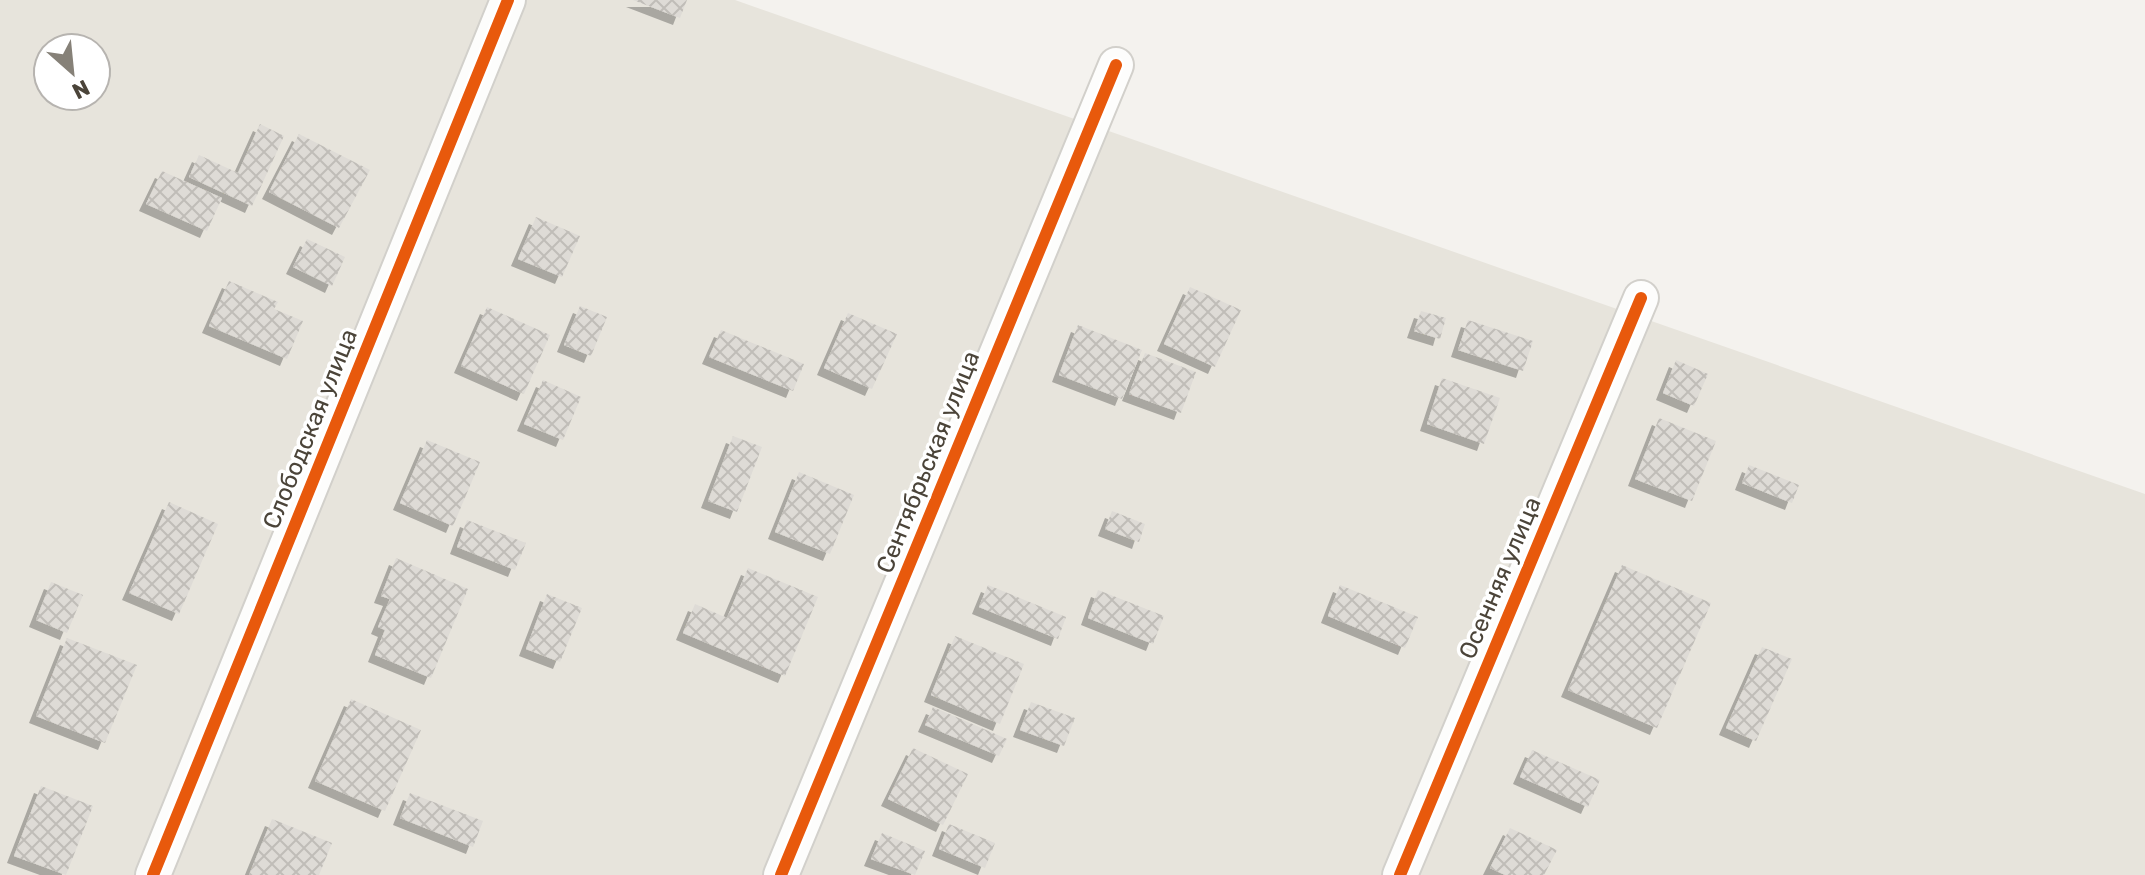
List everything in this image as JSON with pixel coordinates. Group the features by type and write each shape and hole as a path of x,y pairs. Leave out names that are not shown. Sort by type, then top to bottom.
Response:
{"street":[{"name":"Слободская улица","path":"153,875 508,0"},
{"name":"Сентябрьская улица","path":"781,875 1116,65"},
{"name":"Осенняя улица","path":"1400,875 1641,298"}],"shaded area":[{"path":"0,0 735,0 2145,494 2145,875 0,875"}],"building":[{"path":"633,0 687,0 680,18"},
{"path":"260,124 284,136 252,206 189,177 199,155 238,173"},
{"path":"299,134 370,170 339,228 269,192"},
{"path":"162,171 222,198 207,231 146,204"},
{"path":"536,217 580,236 562,277 518,259"},
{"path":"307,239 345,257 332,286 293,267"},
{"path":"229,281 278,302 274,309 303,321 287,359 209,326"},
{"path":"1190,287 1241,310 1215,367 1164,344"},
{"path":"580,306 607,317 591,356 564,345"},
{"path":"487,307 550,335 524,394 461,366"},
{"path":"1421,311 1446,318 1440,339 1414,331"},
{"path":"848,313 897,334 872,389 824,368"},
{"path":"1468,320 1533,341 1523,371 1458,350"},
{"path":"1078,325 1142,350 1122,399 1059,375"},
{"path":"721,330 804,364 793,391 709,357"},
{"path":"1145,353 1196,372 1181,413 1129,394"},
{"path":"1676,360 1708,374 1694,406 1663,393"},
{"path":"1442,378 1500,398 1484,444 1427,424"},
{"path":"543,380 581,397 563,440 524,424"},
{"path":"1659,418 1716,441 1692,501 1635,479"},
{"path":"733,436 762,447 737,512 708,501"},
{"path":"427,440 480,462 453,526 400,503"},
{"path":"1749,465 1799,485 1792,503 1742,483"},
{"path":"799,472 854,495 830,554 775,532"},
{"path":"169,502 218,524 179,614 129,593"},
{"path":"1112,511 1145,524 1139,542 1105,529"},
{"path":"467,520 526,543 515,570 457,547"},
{"path":"396,558 468,589 431,678 375,655 385,630 378,627 390,599 381,596"},
{"path":"1622,565 1711,603 1657,728 1568,690"},
{"path":"748,568 818,597 785,676 683,633 695,604 727,618"},
{"path":"51,582 83,595 67,633 36,620"},
{"path":"988,585 1066,617 1058,639 979,607"},
{"path":"1340,585 1418,617 1405,648 1328,616"},
{"path":"1098,590 1164,616 1153,644 1088,618"},
{"path":"547,594 582,608 560,662 526,649"},
{"path":"955,636 1024,664 1000,724 931,695"},
{"path":"67,638 137,665 105,743 36,716"},
{"path":"1762,647 1792,659 1756,741 1726,728"},
{"path":"351,699 421,730 385,811 315,781"},
{"path":"1031,702 1075,718 1064,746 1020,730"},
{"path":"933,707 1007,739 999,756 925,725"},
{"path":"913,748 968,774 943,825 888,799"},
{"path":"1532,750 1600,780 1588,807 1520,777"},
{"path":"41,786 93,806 66,875 14,856"},
{"path":"410,793 483,821 473,847 400,818"},
{"path":"272,819 332,843 319,875 249,875"},
{"path":"949,824 995,843 985,868 939,849"},
{"path":"1510,828 1557,850 1544,875 1505,875 1490,868"},
{"path":"882,833 925,851 915,875 871,859"}],"cycle path":[{"path":"153,875 508,0"},
{"path":"781,875 1116,65"},
{"path":"1400,875 1641,298"}]}
